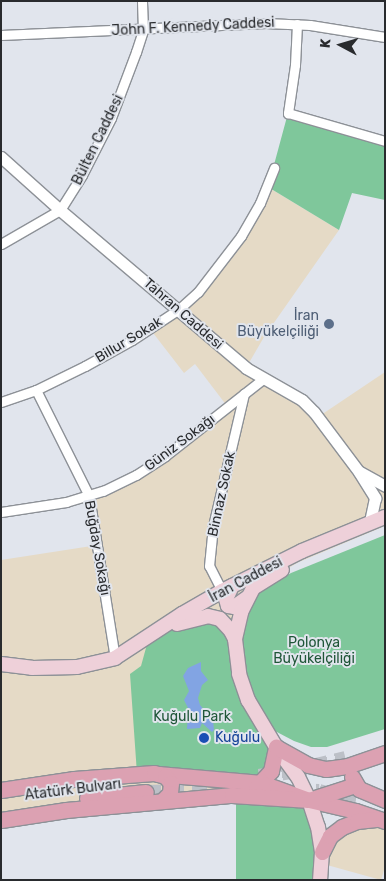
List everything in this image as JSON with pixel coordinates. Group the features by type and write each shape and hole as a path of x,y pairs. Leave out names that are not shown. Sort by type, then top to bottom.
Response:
{"main road":[{"name":"İran Caddesi","path":"1,664 32,668 77,668 115,658 227,588 302,551 385,516"},
{"name":"İran Caddesi","path":"235,639 239,618 254,588 286,568 385,526"},
{"path":"227,588 226,599 228,606 237,606 248,597"},
{"path":"164,627 202,616 214,617 229,627 235,639 239,674 244,691 276,747 303,786 309,800 318,827 322,852 320,880"},
{"path":"276,747 301,762 320,768 335,769 385,744"},
{"path":"244,794 262,783 274,764 276,747"},
{"path":"352,760 385,753"},
{"path":"352,760 352,773 355,785 359,789 385,800"},
{"path":"1,790 74,779 158,774 262,783 309,800 355,785"},
{"path":"158,774 168,778 171,783 170,793 163,800"},
{"name":"Atatürk Bulvarı","path":"1,800 78,788 146,787 1,811"},
{"path":"1,820 52,811 244,794 309,800 383,818"},
{"path":"356,801 383,818"},
{"path":"322,852 330,836 342,827 356,821 383,818"}],"street":[{"name":"Bülten Caddesi","path":"1,244 60,210 82,175 111,118 143,30 142,1"},
{"name":"John F. Kennedy Caddesi","path":"1,35 244,24 297,24 385,37"},
{"path":"297,24 295,65 288,114 385,141"},
{"name":"Tahran Caddesi","path":"1,157 60,210 179,309 246,368 302,400 314,412 359,472 374,498 370,522"},
{"name":"Billur Sokak","path":"1,402 36,390 132,340 179,309 203,286 241,236 268,187 274,168"},
{"name":"Güniz Sokağı","path":"1,512 66,502 89,496 136,475 165,456 263,379"},
{"name":"Buğday Sokağı","path":"36,390 89,496 115,658"},
{"name":"Binnaz Sokak","path":"227,588 209,566 213,526 244,394"},
{"name":"Tahran Caddesi","path":"359,472 385,486"}],"shaded area":[{"path":"268,187 339,230 264,337 246,368 318,417 385,372 385,526 299,562 254,588 239,618 251,791 1,820 1,560 98,545 89,496 136,475 227,406 195,364 184,373 150,329 214,273"},
{"path":"385,825 385,867 381,880 327,865 329,853 336,839 350,829"}],"green space":[{"path":"288,113 385,141 385,200 352,193 339,230 268,187"},
{"name":"Polonya Büyükelçiliği","path":"385,535 385,729 327,747 311,747 294,741 275,731 253,697 245,673 242,642 252,602 258,593 291,573"},
{"name":"Kuğulu Park","path":"196,618 226,624 239,674 271,738 262,783 137,774 130,674 141,666 149,637"},
{"path":"236,802 307,809 316,851 313,880 236,880"}],"water":[{"path":"201,662 201,671 208,680 202,685 198,698 200,705 213,720 214,730 212,732 202,723 200,728 187,729 188,708 184,700 189,691 183,676 188,668"}],"tunnel":[{"path":"259,776 291,771 345,758"},
{"path":"146,792 242,789"},
{"path":"293,790 319,791 356,801"}],"place":[{"name":"İran Büyükelçiliği","path":"329,324"},
{"name":"Kuğulu","path":"204,738"}]}
